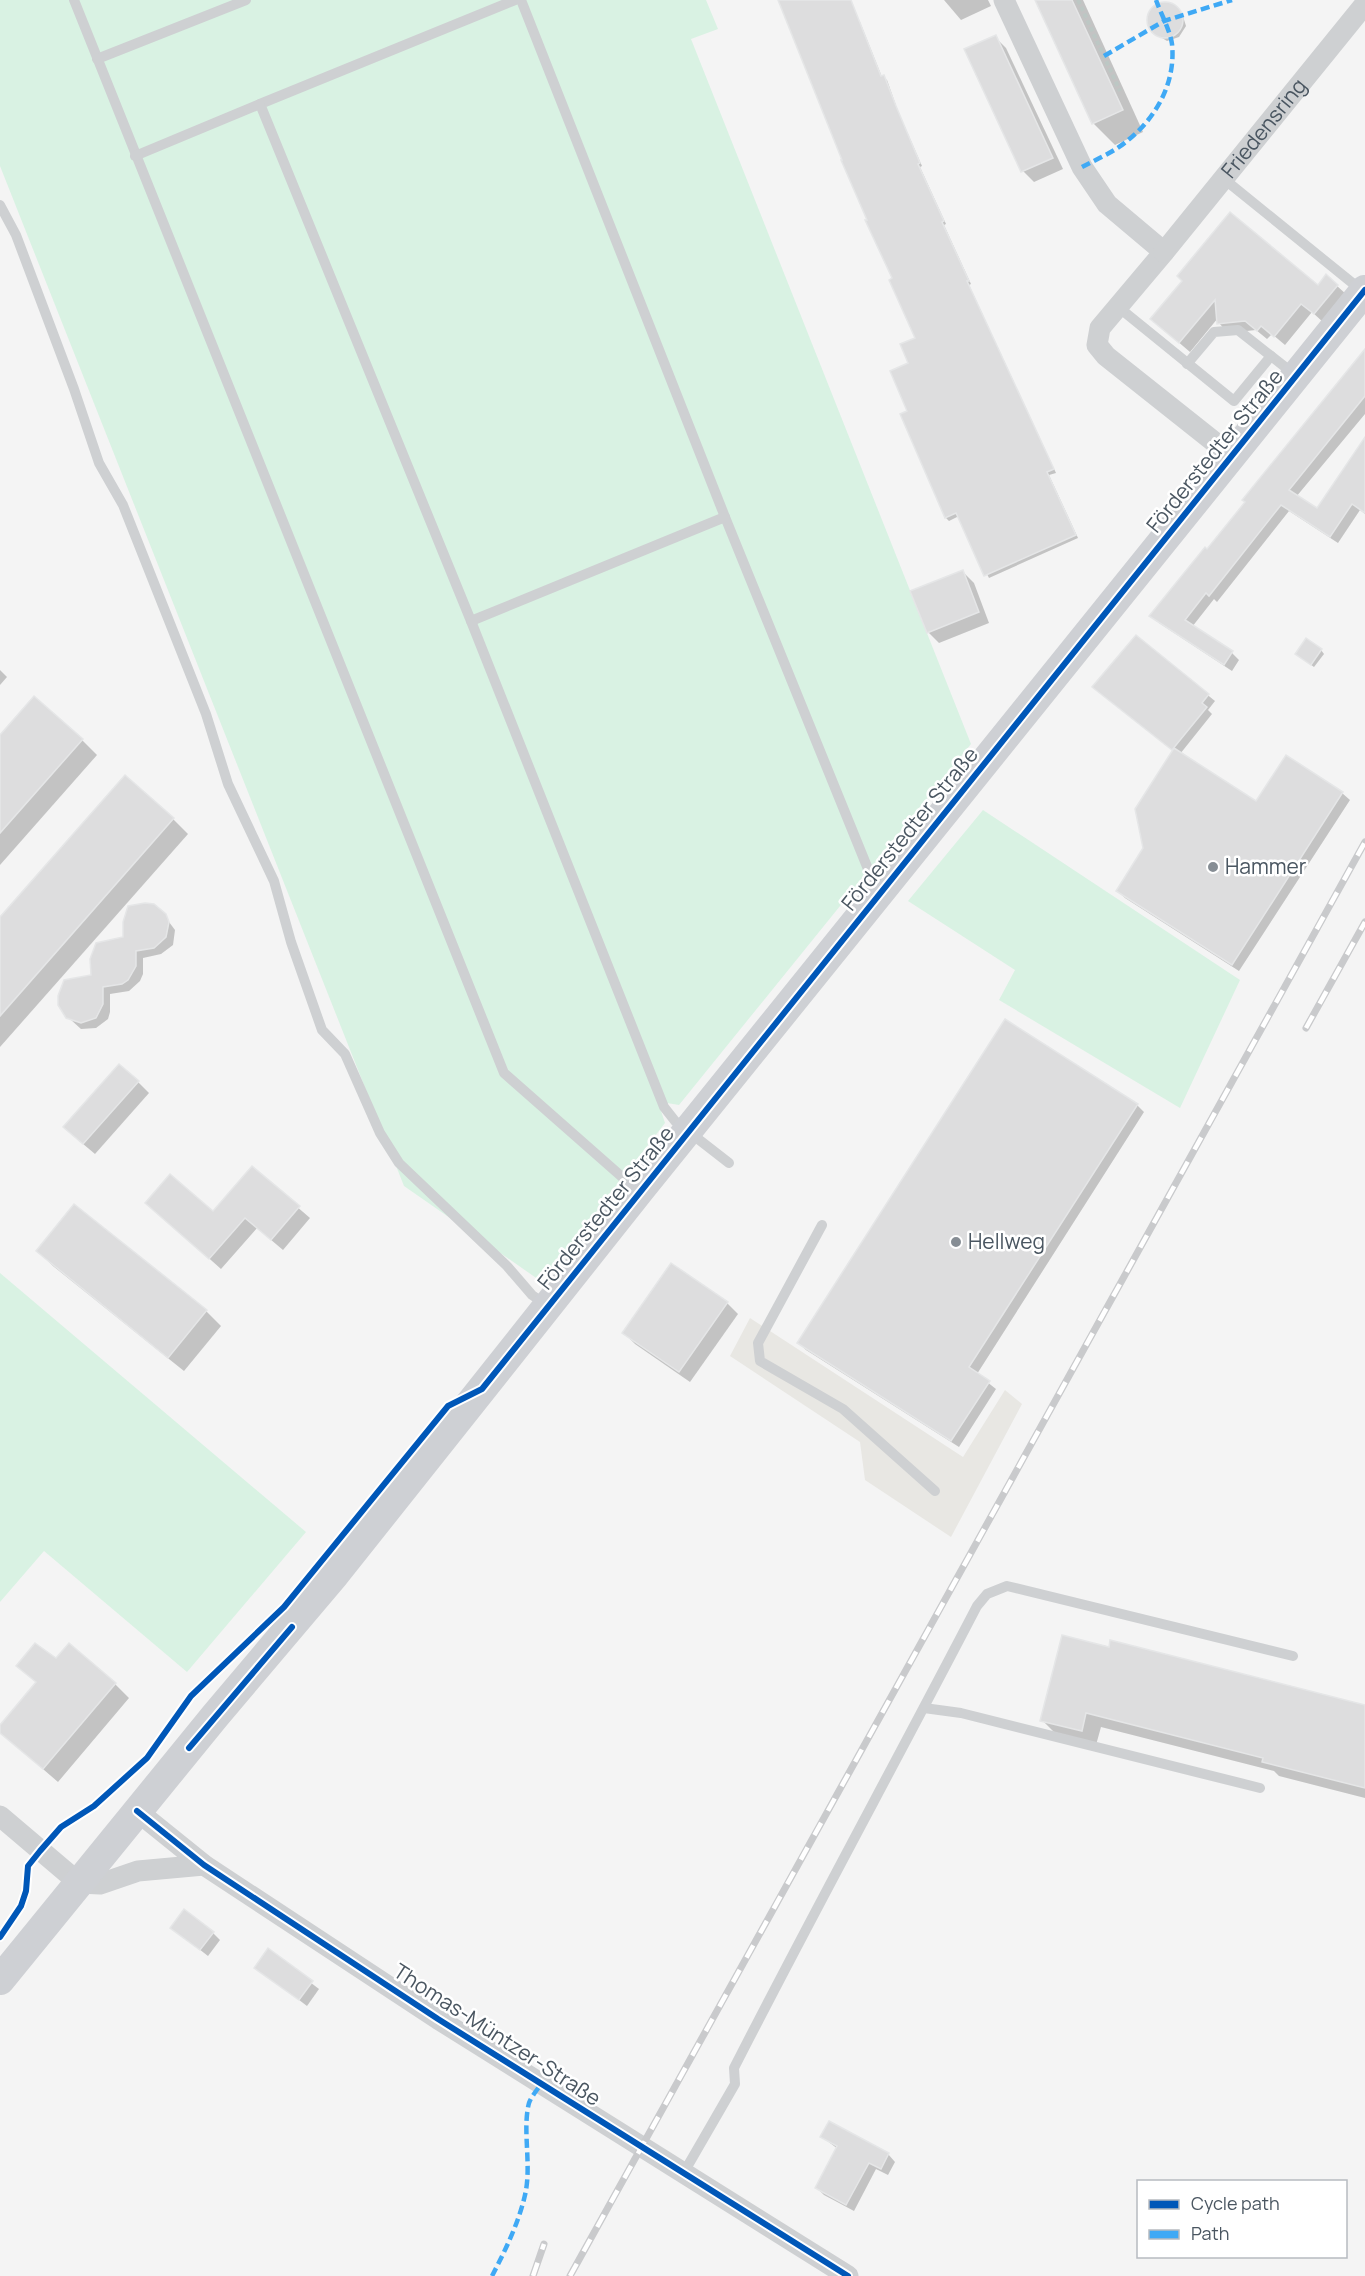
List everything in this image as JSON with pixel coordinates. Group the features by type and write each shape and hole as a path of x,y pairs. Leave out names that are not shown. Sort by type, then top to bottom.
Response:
{"main road":[{"name":"Förderstedter Straße","path":"0,1980 215,1716 292,1627 639,1191 1364,291"}],"street":[{"path":"1004,0 1082,167 1107,204 1164,252"},
{"name":"Friedensring","path":"1232,456 1101,350 1097,345 1100,328 1224,180 1365,4"},
{"name":"Thomas-Müntzer-Straße","path":"137,1811 204,1865 438,2019 848,2276"},
{"path":"0,1816 79,1883 100,1884 138,1871 204,1865"}],"lane":[{"path":"74,0 504,1073 639,1191"},
{"path":"97,59 246,0"},
{"path":"135,156 515,0"},
{"path":"521,0 725,517 868,869 874,878 885,886"},
{"path":"260,104 471,621 664,1107 687,1132 729,1163"},
{"path":"1224,180 1364,291"},
{"path":"0,206 16,236 74,389 99,463 123,505 206,714 228,784 274,881 291,942 322,1030 345,1054 380,1133 399,1163 507,1266 532,1295 548,1306"},
{"path":"1117,306 1234,401 1271,356"},
{"path":"1187,364 1214,332 1238,330 1296,376"},
{"path":"471,621 725,517"},
{"path":"822,1225 758,1343 760,1361 843,1409 935,1491"},
{"path":"683,2174 735,2084 734,2068 809,1921 977,1606 987,1594 1007,1586 1293,1656"},
{"path":"924,1708 961,1713 1260,1788"}],"path":[{"path":"1077,0 1120,92"}],"shaded area":[{"path":"750,1318 963,1457 1005,1390 1022,1404 951,1537 865,1480 860,1442 730,1356"}],"green space":[{"path":"0,0 706,0 718,29 691,39 971,744 679,1105 667,1103 661,1111 665,1123 542,1282 404,1186 0,166"},
{"path":"983,810 1240,980 1180,1108 999,1000 1015,970 908,901"},
{"path":"0,1273 306,1532 187,1672 44,1551 0,1602"}],"building":[{"path":"778,0 851,0 881,76 884,75 920,163 918,164 944,221 942,222 969,281 967,281 1054,469 1047,472 1076,535 984,576 956,513 945,518 900,414 907,411 890,371 908,363 900,344 915,338 889,280 892,278 865,220 867,220"},
{"path":"1035,0 1072,0 1123,110 1092,124"},
{"path":"1165,2 1178,7 1183,20 1178,33 1165,38 1152,33 1147,20 1152,7"},
{"path":"996,35 1053,158 1021,172 964,49"},
{"path":"1230,212 1318,285 1326,274 1338,285 1314,314 1301,304 1274,337 1261,326 1257,331 1245,321 1217,324 1215,300 1179,343 1150,319 1182,281 1177,276"},
{"path":"1365,349 1365,396 1289,490 1317,508 1365,437 1365,513 1352,504 1330,537 1281,505 1209,596 1206,593 1185,620 1233,651 1224,665 1149,616 1205,547 1207,549 1245,502 1242,500"},
{"path":"963,570 979,612 927,633 910,591"},
{"path":"1136,635 1209,694 1202,703 1207,707 1172,750 1092,687"},
{"path":"1306,638 1322,649 1311,665 1295,654"},
{"path":"34,696 83,739 0,833 0,735"},
{"name":"Hammer","path":"1174,748 1256,801 1286,755 1343,792 1232,965 1116,891 1143,848 1135,809"},
{"path":"125,775 174,818 0,1016 0,917"},
{"path":"154,904 166,914 169,922 166,937 154,948 136,951 136,966 128,980 122,984 103,987 103,1004 96,1018 81,1023 66,1018 58,1005 58,996 64,980 91,975 90,959 96,943 123,937 123,922 128,906"},
{"name":"Hellweg","path":"1005,1019 1138,1104 969,1367 990,1381 951,1441 797,1343"},
{"path":"119,1064 139,1081 83,1144 63,1127"},
{"path":"252,1166 300,1206 271,1240 245,1218 209,1259 145,1203 170,1174 213,1211"},
{"path":"74,1204 207,1310 168,1358 36,1251"},
{"path":"671,1263 728,1302 679,1372 622,1333"},
{"path":"1062,1635 1109,1647 1110,1640 1365,1705 1365,1788 1262,1762 1263,1758 1086,1713 1082,1731 1040,1721"},
{"path":"35,1643 56,1658 69,1643 116,1683 43,1769 0,1733 0,1725 36,1682 16,1666"},
{"path":"184,1909 214,1932 200,1950 170,1928"},
{"path":"268,1948 313,1981 299,2000 254,1968"},
{"path":"829,2121 889,2153 881,2169 869,2163 846,2205 815,2188 837,2146 820,2137"}],"railway":[{"path":"570,2276 1365,842"},
{"path":"1306,1028 1365,922"},
{"path":"533,2276 544,2244"}],"marked path":[{"path":"1082,167 1127,141 1147,122 1162,98 1171,72 1172,44 1156,0"},
{"path":"1104,56 1164,21 1232,0"},
{"path":"492,2276 507,2247 525,2195 528,2172 527,2113 530,2101 541,2084"}],"cycle path":[{"path":"0,1937 21,1906 26,1891 28,1866 40,1851 61,1827 94,1806 147,1758 191,1696 284,1607 448,1406 482,1389 1365,290"},
{"path":"189,1748 292,1627"},
{"path":"137,1811 204,1865 438,2019 848,2276"}],"place":[{"name":"Hammer","path":"1213,867"},
{"name":"Hellweg","path":"956,1242"}]}
